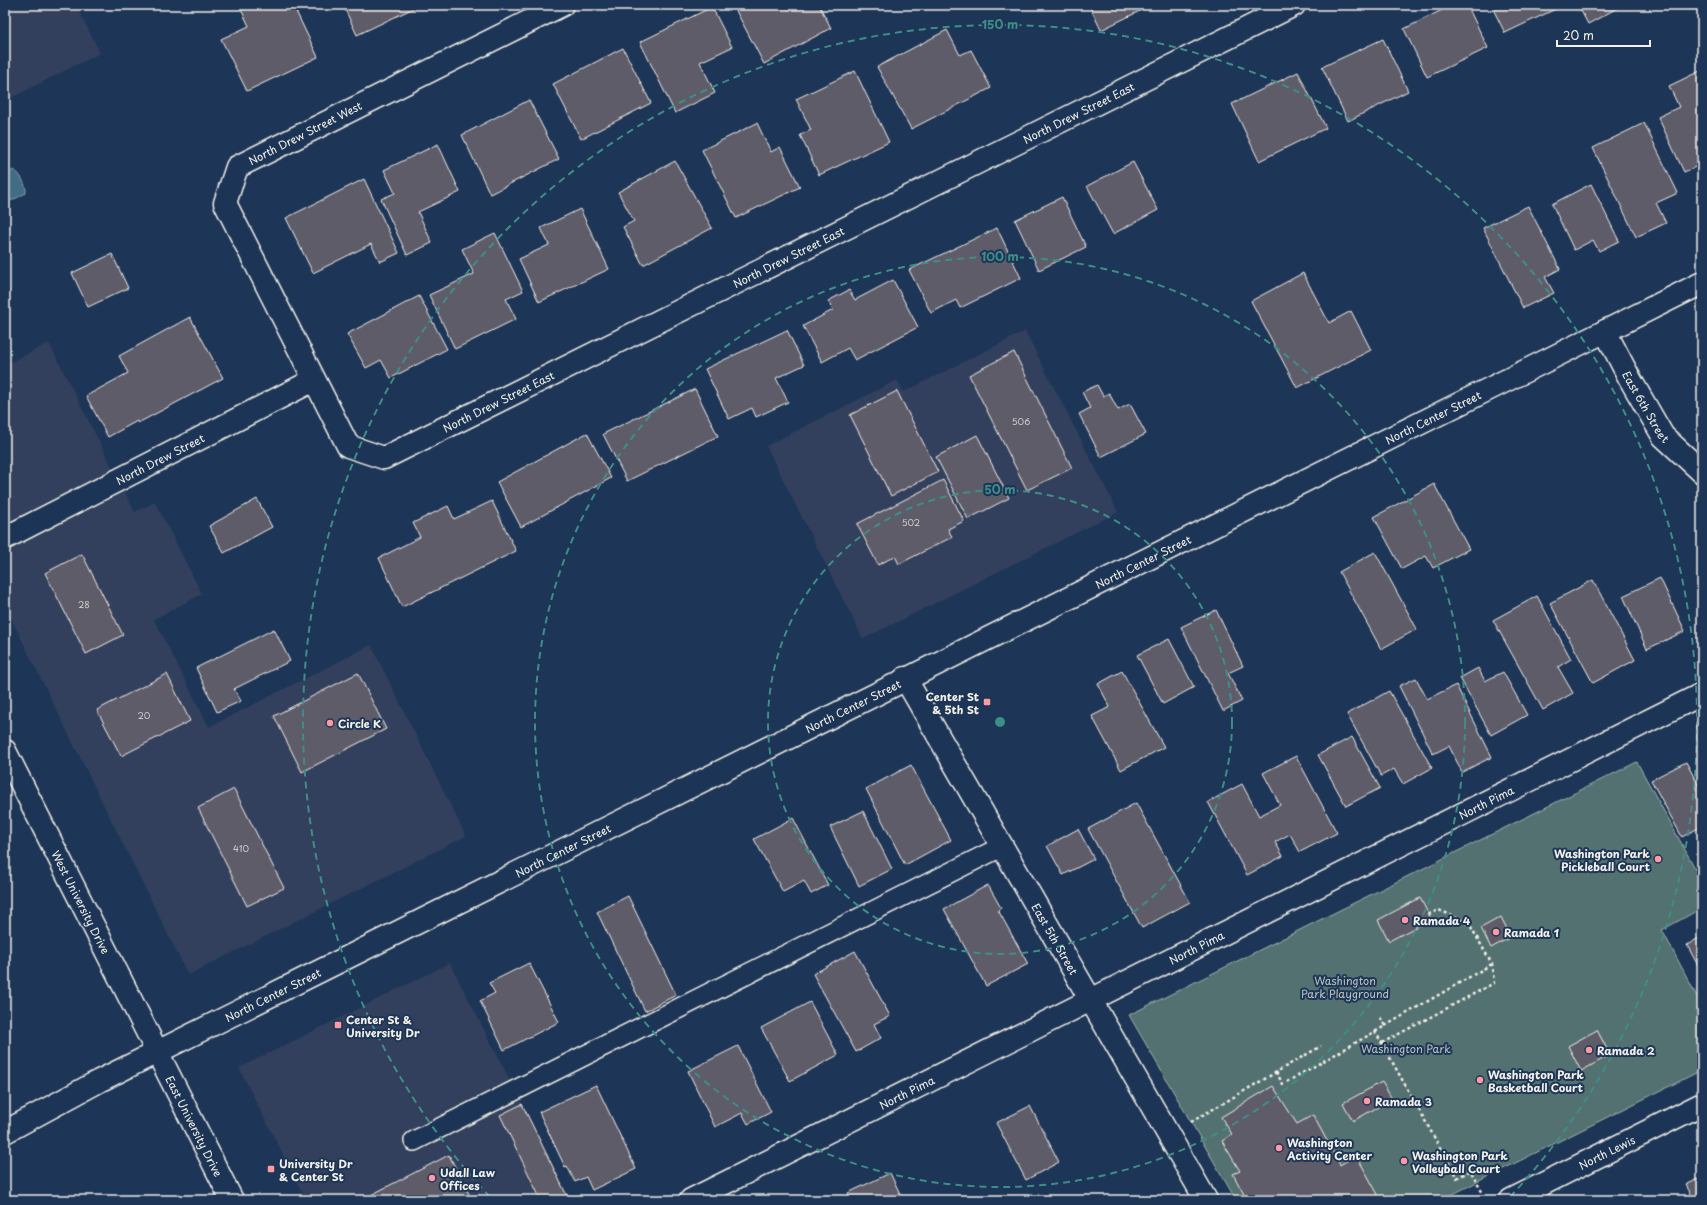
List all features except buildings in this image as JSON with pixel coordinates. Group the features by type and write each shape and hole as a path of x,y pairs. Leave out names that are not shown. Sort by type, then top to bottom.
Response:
{"street":[{"name":"North Drew Street West","path":"314,380 225,204 237,167 562,5"},
{"name":"North Drew Street East","path":"314,380 348,446 384,458 1294,5"},
{"name":"North Center Street","path":"5,1132 156,1052 905,678 1702,283"},
{"name":"East 6th Street","path":"1605,331 1630,379 1663,436 1702,472"},
{"name":"North Drew Street","path":"5,538 314,380"},
{"name":"East 5th Street","path":"905,678 1001,847 1206,1200"},
{"name":"North Pima","path":"691,1200 1702,694"},
{"name":"West University Drive","path":"5,751 156,1052"},
{"name":"East University Drive","path":"156,1052 232,1200"},
{"name":"North Lewis","path":"1511,1200 1702,1104"}],"lane":[{"path":"414,1141 1001,847"}],"path":[{"path":"1382,1043 1494,983 1492,964 1471,927 1464,921 1439,910 1428,914"},
{"path":"1276,1072 1283,1084 1492,964"},
{"path":"1380,1017 1385,1026"},
{"path":"1375,1031 1457,1178 1470,1171 1478,1182 1486,1200"},
{"path":"1168,1135 1321,1046"}],"shaded area":[{"path":"5,5 76,5 100,53 5,101"},
{"path":"14,170 23,180 26,193 5,204 5,174"},
{"path":"1025,331 1118,512 863,639 766,446 897,380 904,392"},
{"path":"49,343 135,512 155,502 202,594 154,619 209,727 371,645 466,836 188,975 5,606 5,365"},
{"path":"450,963 571,1200 306,1200 239,1068"}],"green space":[{"name":"Washington Park","path":"1637,762 1702,881 1702,908 1662,930 1702,1006 1702,1070 1441,1200 1236,1200 1129,1015"}],"place":[{"name":"Center St & 5th St","path":"987,702"},
{"name":"Circle K","path":"330,723"},
{"name":"Washington Park Pickleball Court","path":"1658,859"},
{"name":"Ramada 4","path":"1405,920"},
{"name":"Ramada 1","path":"1496,932"},
{"name":"Center St & University Dr","path":"338,1025"},
{"name":"Ramada 2","path":"1589,1050"},
{"name":"Washington Park Basketball Court","path":"1480,1080"},
{"name":"Ramada 3","path":"1367,1101"},
{"name":"Washington Activity Center","path":"1279,1148"},
{"name":"Washington Park Volleyball Court","path":"1404,1161"},
{"name":"University Dr & Center St","path":"271,1169"},
{"name":"Udall Law Offices","path":"432,1178"}],"park label":[{"name":"Washington Park Playground","path":"1345,986"}]}
